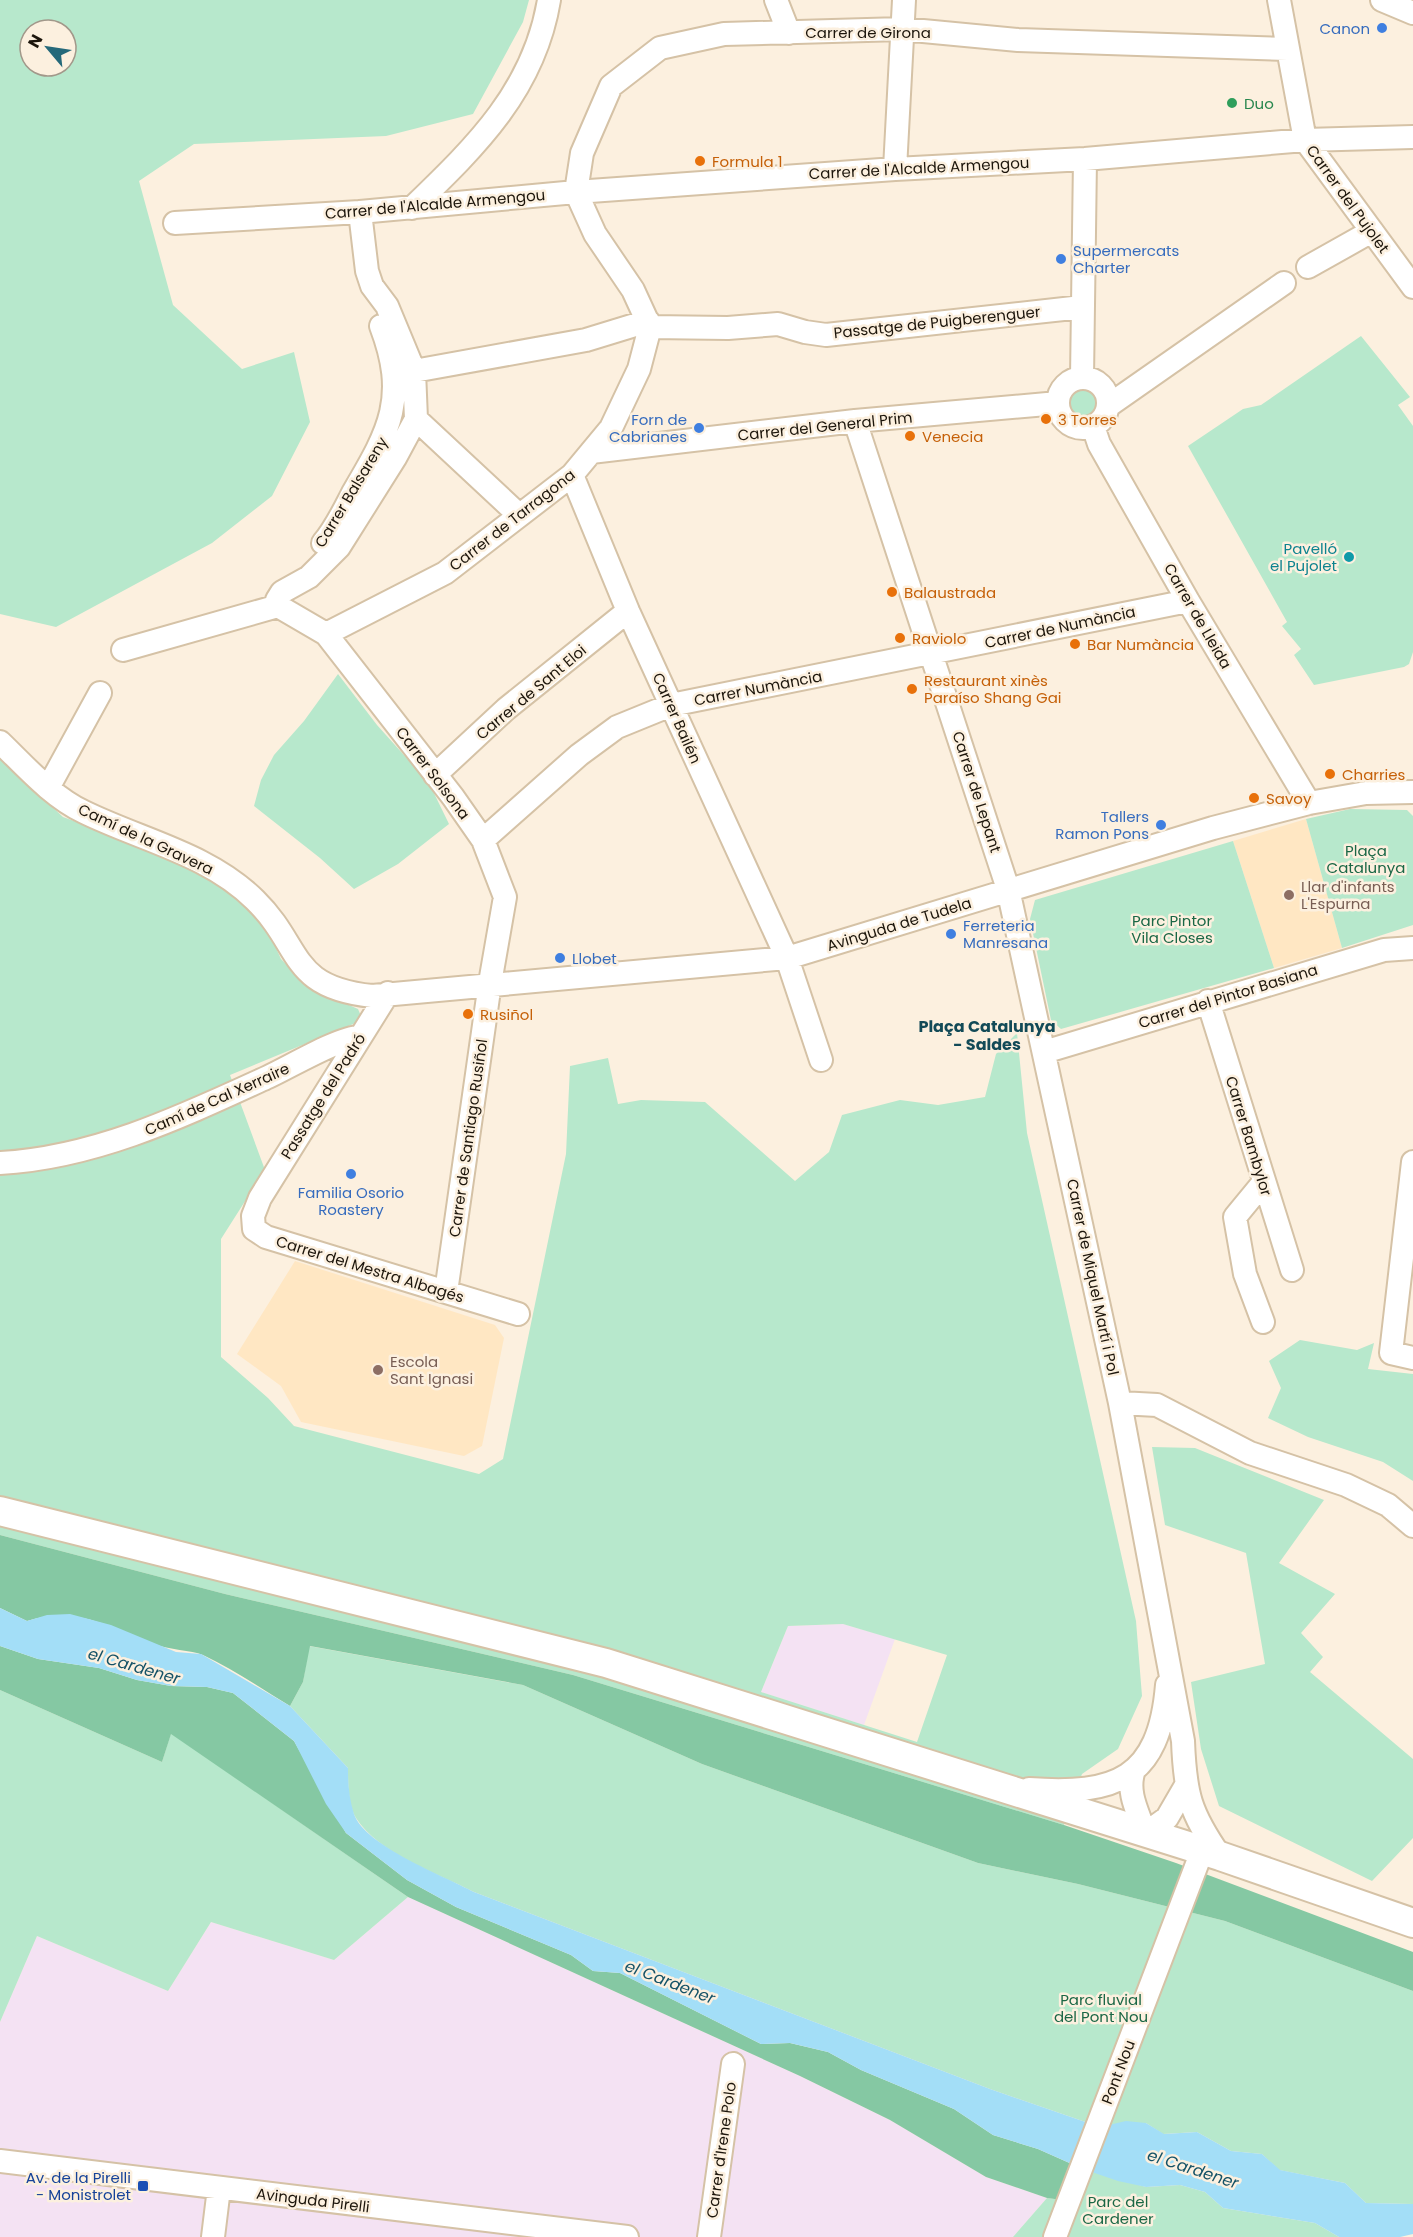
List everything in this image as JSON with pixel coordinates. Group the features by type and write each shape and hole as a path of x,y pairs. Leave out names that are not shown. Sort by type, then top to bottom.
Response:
{"main road":[{"path":"0,1510 606,1663 1211,1854 1413,1923"}],"street":[{"path":"412,208 477,146 502,112 544,34 549,0"},
{"path":"776,0 789,33"},
{"path":"895,169 904,0"},
{"path":"1279,0 1305,140"},
{"path":"1382,0 1413,13"},
{"name":"Carrer de Girona","path":"576,192 582,153 611,86 660,48 724,34 902,29 1018,40 1288,49"},
{"name":"Carrer de l'Alcalde Armengou","path":"175,223 360,212 576,192 895,169 1085,159 1305,140 1413,137"},
{"name":"Carrer del Pujolet","path":"1305,140 1413,287"},
{"path":"1082,378 1085,159"},
{"path":"576,192 595,234 633,290 649,324"},
{"name":"Carrer Balsareny","path":"278,606 277,600 282,592 291,587 295,574 326,540 384,441 393,408 395,374 374,307 372,286 367,272 360,212"},
{"path":"1308,267 1372,231"},
{"path":"1108,406 1104,389 1090,379 1082,378 1065,386 1058,403 1067,422 1079,428 1093,426 1100,421 1108,406 1284,283"},
{"path":"291,587 309,577 339,547 395,458 416,419 414,371 387,306 372,286"},
{"name":"Passatge de Puigberenguer","path":"414,371 586,340 649,324 728,328 778,324 826,335 1082,307"},
{"name":"Carrer de Tarragona","path":"326,634 445,573 572,475 611,428 639,369 649,324"},
{"name":"Carrer del General Prim","path":"591,452 855,421 1058,403"},
{"path":"416,419 519,515"},
{"name":"Carrer de Lepant","path":"855,421 1008,889"},
{"name":"Carrer de Lleida","path":"1093,426 1100,444 1188,601 1309,803"},
{"name":"Carrer Bailén","path":"572,475 628,611 787,958 821,1059"},
{"name":"Carrer de Numància","path":"933,654 1188,601"},
{"path":"123,650 278,606"},
{"name":"Carrer Solsona","path":"278,606 326,634 483,840 505,897 490,983"},
{"name":"Carrer de Sant Eloi","path":"435,775 506,709 628,611"},
{"name":"Carrer Numància","path":"483,840 579,755 617,727 671,705 933,654"},
{"path":"48,788 100,693"},
{"name":"Camí de la Gravera","path":"0,742 48,788 82,812 176,851 216,871 254,900 270,918 303,969 328,986 348,993 380,994"},
{"name":"Avinguda de Tudela","path":"380,994 787,958 965,906 1008,889 1213,828 1309,803 1366,793 1413,792"},
{"name":"Carrer de Miquel Martí i Pol","path":"1008,889 1120,1403 1183,1741 1185,1787 1211,1854"},
{"name":"Carrer del Pintor Basiana","path":"1044,1052 1383,950 1413,948"},
{"name":"Carrer de Santiago Rusiñol","path":"446,1292 490,983"},
{"name":"Passatge del Padró","path":"260,1198 359,1037 380,994"},
{"name":"Carrer Bambylor","path":"1208,1001 1292,1270"},
{"name":"Camí de Cal Xerraire","path":"0,1163 37,1161 137,1134 182,1117 339,1044 359,1037"},
{"path":"1402,1356 1413,1162"},
{"path":"1263,1183 1235,1217 1245,1274 1263,1322"},
{"name":"Carrer del Mestra Albagés","path":"260,1198 253,1216 254,1229 266,1237 518,1314"},
{"path":"1120,1403 1157,1405 1250,1453 1346,1485 1378,1500 1413,1526"},
{"name":"Carrer de Miquel Martí i Pol","path":"1133,1773 1157,1737 1169,1666"},
{"path":"1002,1788 1088,1790 1118,1782 1133,1773"},
{"path":"1133,1773 1130,1783 1133,1804 1145,1834 1167,1818 1185,1787"},
{"name":"Pont Nou","path":"1055,2237 1191,1884 1211,1854"},
{"name":"Carrer d'Irene Polo","path":"709,2237 733,2064"},
{"name":"Avinguda Pirelli","path":"0,2161 627,2237"},
{"path":"213,2237 219,2188"}],"shaded area":[{"name":"Llar d'infants L'Espurna","path":"1306,819 1342,948 1274,968 1233,841"},
{"name":"Escola Sant Ignasi","path":"295,1261 495,1325 504,1338 482,1446 464,1456 301,1422 281,1386 237,1354"},
{"path":"843,1624 895,1639 864,1725 761,1692 788,1626"},
{"path":"408,1897 800,2076 890,2120 986,2177 1047,2198 1013,2237 0,2237 0,2022 37,1936 168,1991 211,1922 334,1960"}],"green space":[{"path":"0,0 529,0 523,22 473,114 386,136 194,144 139,181 173,305 242,369 294,352 310,422 272,496 212,543 56,627 0,614"},
{"path":"1361,336 1410,397 1398,405 1413,426 1413,652 1409,664 1404,667 1314,685 1294,655 1301,649 1282,626 1287,622 1188,446 1243,409 1261,405"},
{"path":"1083,387 1095,391 1099,403 1095,415 1083,419 1071,415 1067,403 1071,391"},
{"path":"338,674 377,725 429,783 449,824 398,864 354,889 320,858 254,806 261,780 274,755 304,721"},
{"path":"0,758 63,817 176,858 215,881 250,908 269,933 281,959 310,988 358,1009 361,1016 358,1022 230,1075 265,1170 221,1239 221,1357 268,1398 294,1426 479,1474 503,1459 566,1154 570,1066 608,1058 618,1104 641,1100 705,1102 795,1181 829,1152 842,1115 900,1100 938,1105 985,1097 996,1054 1017,1033 1027,1133 1136,1621 1142,1696 1118,1749 1082,1774 1064,1825 573,1675 225,1594 0,1535","holes":["843,1624 947,1655 917,1742 761,1692 788,1626"]},
{"name":"Plaça Catalunya","path":"1350,809 1407,810 1413,816 1413,925 1342,948 1306,819"},
{"name":"Parc Pintor Vila Closes","path":"1233,841 1274,968 1061,1029 1051,1020 1030,919 1035,900"},
{"path":"1300,1340 1357,1350 1374,1343 1368,1369 1413,1374 1413,1481 1383,1462 1308,1437 1268,1418 1281,1388 1269,1361"},
{"path":"1152,1447 1195,1448 1324,1500 1279,1563 1335,1594 1301,1633 1323,1657 1310,1672 1413,1759 1413,1838 1372,1881 1219,1806 1201,1749 1191,1682 1265,1664 1246,1553 1165,1525"},
{"path":"0,1535 225,1594 573,1675 1064,1825 1176,1863 1413,1952 1413,1991 1225,1921 1078,1884 978,1863 702,1764 523,1685 310,1646 303,1682 290,1706 203,1655 160,1646 92,1620 61,1615 27,1621 0,1608"},
{"path":"0,1646 38,1659 99,1668 137,1680 171,1686 207,1687 233,1693 294,1741 346,1833 407,1880 456,1907 571,1955 593,1971 620,1973 761,2044 790,2043 828,2052 861,2070 954,2109 993,2135 1038,2149 1083,2169 1070,2201 1047,2198 986,2177 890,2120 800,2076 408,1897 171,1734 162,1762 0,1690"},
{"name":"Parc fluvial del Pont Nou","path":"309,1646 523,1685 702,1764 978,1863 1078,1884 1225,1921 1413,1991 1413,2204 1366,2203 1345,2183 1279,2170 1262,2154 1231,2151 1197,2132 1163,2134 1146,2123 1100,2127 990,2089 474,1892 410,1861 366,1831 353,1813 348,1787 348,1768 290,1706 303,1682"},
{"path":"0,1690 162,1762 171,1733 408,1897 334,1960 211,1922 168,1991 37,1936 0,2022"},
{"name":"Parc del Cardener","path":"1083,2169 1146,2187 1180,2185 1205,2192 1223,2208 1315,2223 1339,2237 1013,2237 1047,2198 1070,2201"}],"water":[{"name":"el Cardener","path":"0,1608 27,1621 47,1615 70,1614 111,1625 176,1652 201,1654 290,1706 348,1768 351,1803 361,1826 389,1849 474,1892 990,2089 1100,2127 1126,2121 1146,2123 1164,2134 1197,2132 1231,2151 1262,2154 1280,2170 1345,2183 1366,2203 1413,2204 1413,2234 1400,2237 1339,2237 1315,2223 1223,2208 1205,2192 1180,2185 1146,2187 1118,2181 1083,2169 1038,2149 993,2135 954,2109 861,2070 828,2052 790,2043 761,2044 620,1973 593,1971 571,1955 456,1907 407,1880 346,1833 326,1804 294,1741 233,1693 207,1687 171,1686 137,1680 99,1668 38,1659 0,1646"}],"place":[{"name":"Canon","path":"1382,28"},
{"name":"Duo","path":"1232,103"},
{"name":"Formula 1","path":"700,161"},
{"name":"Supermercats Charter","path":"1061,259"},
{"name":"3 Torres","path":"1046,419"},
{"name":"Forn de Cabrianes","path":"699,428"},
{"name":"Venecia","path":"910,436"},
{"name":"Pavelló el Pujolet","path":"1349,557"},
{"name":"Balaustrada","path":"892,592"},
{"name":"Raviolo","path":"900,638"},
{"name":"Bar Numància","path":"1075,644"},
{"name":"Restaurant xinès Paraíso Shang Gai","path":"912,689"},
{"name":"Charries","path":"1330,774"},
{"name":"Savoy","path":"1254,798"},
{"name":"Tallers Ramon Pons","path":"1161,825"},
{"name":"Llar d'infants L'Espurna","path":"1289,895"},
{"name":"Ferreteria Manresana","path":"951,934"},
{"name":"Llobet","path":"560,958"},
{"name":"Rusiñol","path":"468,1014"},
{"name":"Familia Osorio Roastery","path":"351,1174"},
{"name":"Escola Sant Ignasi","path":"378,1370"},
{"name":"Av. de la Pirelli - Monistrolet","path":"143,2186"}],"district":[{"name":"Plaça Catalunya - Saldes","path":"987,1035"}]}
